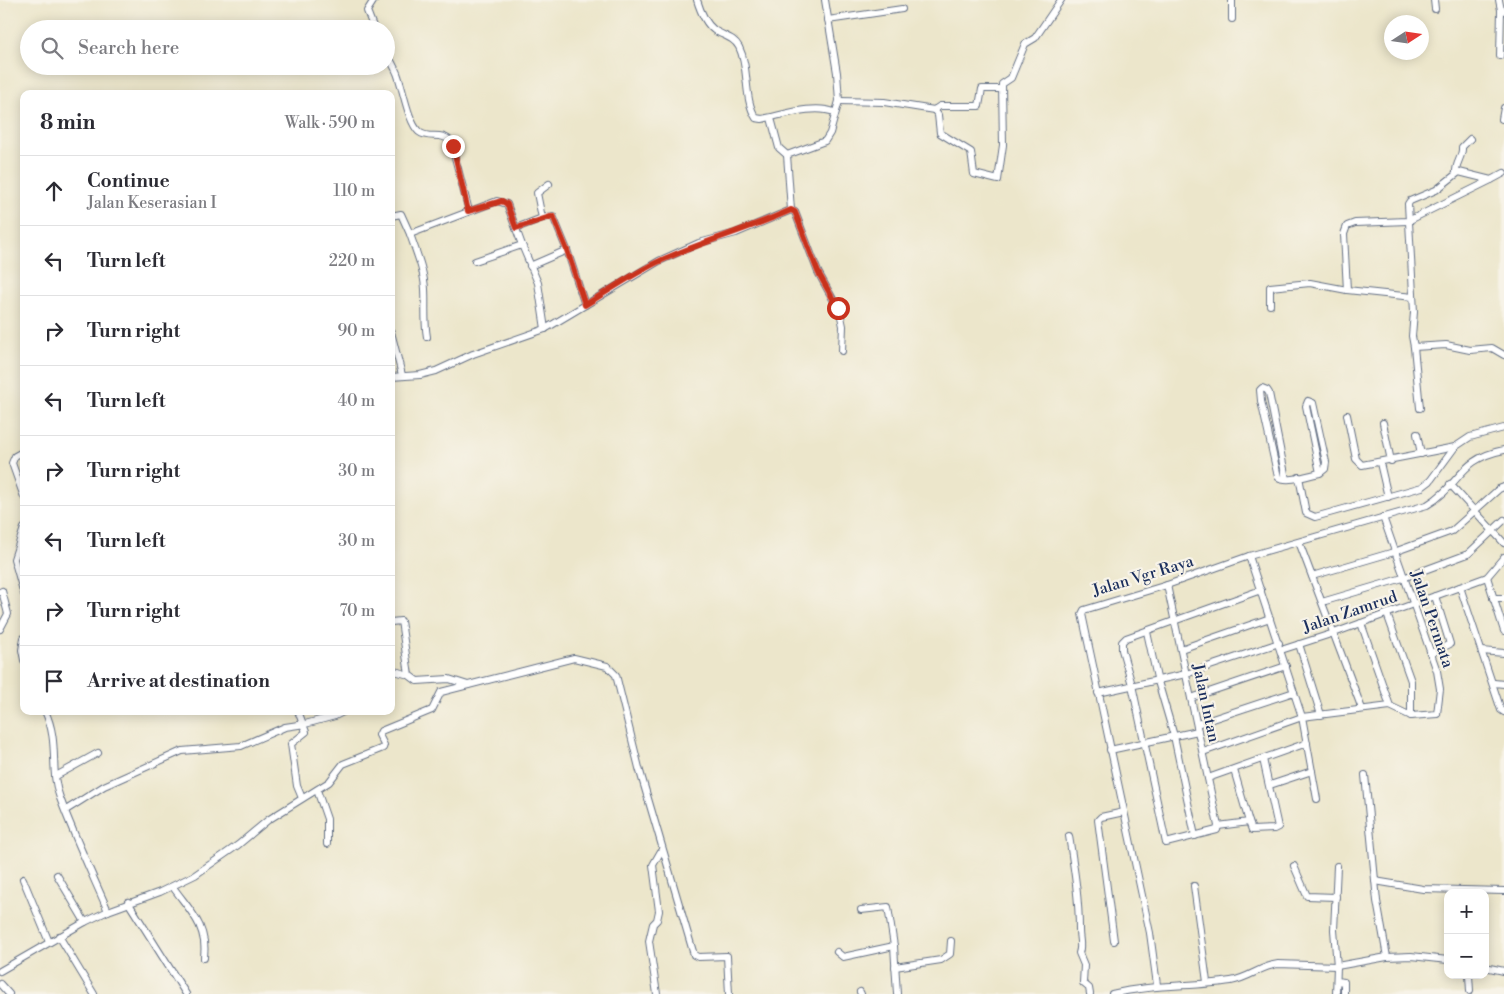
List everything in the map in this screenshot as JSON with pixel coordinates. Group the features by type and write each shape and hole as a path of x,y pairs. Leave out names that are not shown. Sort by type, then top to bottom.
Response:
{"street":[{"path":"370,20 367,11 374,0"},
{"path":"697,0 714,30 735,41 740,49 754,116 759,119 803,111 828,110 834,112"},
{"path":"786,156 825,141 830,133 834,112 839,101 838,80 825,0"},
{"path":"839,101 884,102 934,110 938,114 940,133 971,152 974,174 996,181 1003,145 1002,84 1011,78 1025,44 1035,38 1061,0"},
{"path":"1232,0 1232,19"},
{"path":"1434,0 1435,9"},
{"path":"1498,0 1503,10 1500,56"},
{"path":"828,20 902,9"},
{"path":"395,68 413,122 418,131 425,135 443,136 451,142 468,211"},
{"path":"934,110 940,106 979,106 982,89 1002,89"},
{"path":"1502,119 1504,108"},
{"path":"771,118 779,148 786,156 791,210 795,212 821,279 840,312 843,326 842,352"},
{"path":"1456,173 1456,165 1463,154 1462,147 1470,139"},
{"path":"1420,408 1412,336 1414,316 1408,202 1436,190 1456,173 1463,172 1491,180"},
{"path":"1347,290 1344,234 1347,226 1355,223 1408,221 1504,173"},
{"path":"542,218 537,193 549,184"},
{"path":"410,234 468,211 502,201 507,204 540,289 545,329"},
{"path":"395,376 420,375 436,371 473,354 545,329 659,261 700,243 736,233 791,210"},
{"path":"395,215 401,214 423,273 425,289 424,322 427,337"},
{"path":"516,228 553,216 567,250 585,305"},
{"path":"476,261 522,245"},
{"path":"530,266 567,250"},
{"path":"1270,305 1270,289 1272,285 1310,283 1347,290 1413,297"},
{"path":"1414,347 1446,345 1470,350 1492,348 1504,355"},
{"path":"395,348 402,375"},
{"path":"1286,479 1269,393 1262,388 1260,394 1276,474 1280,479 1286,479 1320,473 1325,469 1326,462 1313,403 1308,401 1306,406 1320,473"},
{"path":"1347,414 1358,463 1366,466 1455,447"},
{"path":"1383,423 1391,460"},
{"path":"1299,477 1305,509 1311,517 1388,497 1426,484 1455,447 1462,441 1478,434 1504,428"},
{"path":"1417,434 1421,454"},
{"name":"Jalan Vgr Raya","path":"1158,985 1150,933 1082,614 1084,610 1167,585 1249,556 1428,504 1438,498 1476,458 1486,453 1504,450"},
{"path":"20,453 15,456 12,464 20,486"},
{"path":"1380,463 1388,497"},
{"path":"1450,484 1504,543"},
{"path":"1312,576 1394,552 1452,531 1474,510 1504,487"},
{"name":"Jalan Permata","path":"1383,517 1430,654 1440,689 1438,712 1435,715 1411,716 1390,706"},
{"path":"1322,602 1403,578 1468,554 1504,520"},
{"path":"20,540 14,559 20,580"},
{"path":"1299,542 1362,709"},
{"path":"1249,556 1302,717 1317,798"},
{"name":"Jalan Zamrud","path":"1098,693 1156,678 1186,674 1280,646 1299,644 1334,633 1487,577 1504,557"},
{"path":"1487,577 1503,627"},
{"name":"Jalan Intan","path":"1167,585 1218,826"},
{"path":"1460,587 1494,683 1501,710 1504,712"},
{"path":"1248,822 1218,826 1217,830 1166,843 1145,742 1122,650 1122,642 1126,638 1261,590"},
{"path":"0,592 2,591 8,614 0,629"},
{"path":"1430,654 1450,644 1435,596"},
{"path":"1494,598 1504,598"},
{"path":"1387,614 1411,681 1411,716"},
{"path":"1181,650 1270,618"},
{"path":"395,622 401,622 409,675"},
{"path":"1203,752 1302,717 1390,706 1361,623"},
{"path":"1147,632 1156,678 1174,736 1195,836"},
{"path":"1299,644 1321,714"},
{"path":"1482,651 1504,653"},
{"path":"0,971 85,922 128,902 173,887 195,875 238,846 268,820 329,782 344,764 383,748 384,745 379,735 382,730 432,710 441,692 574,658 599,664 612,670 618,679 630,736 661,851 694,954 698,957 727,956 729,994"},
{"path":"1192,698 1286,666"},
{"path":"395,671 409,675 417,681 449,679 469,685"},
{"path":"1494,683 1504,684"},
{"path":"1110,750 1174,736 1294,692"},
{"path":"47,715 55,740 56,776 60,798 108,911"},
{"path":"300,715 305,724 306,732 291,744 295,758 297,786 302,798"},
{"path":"66,810 104,786 182,751 241,746 285,726 305,724 337,715"},
{"path":"1208,778 1307,743"},
{"path":"56,776 98,753"},
{"path":"1234,770 1248,822 1252,830 1277,828 1270,785 1263,760"},
{"path":"1270,785 1312,770"},
{"path":"1365,775 1375,881 1387,957"},
{"path":"317,790 327,819 327,844"},
{"path":"1114,941 1098,820 1100,817 1124,812"},
{"path":"1069,836 1079,895 1079,935 1082,944 1079,953 1084,965 1083,983 1089,988 1090,994"},
{"path":"657,994 650,941 653,924 657,920 659,911 653,865 661,851"},
{"path":"1294,866 1307,896 1336,897"},
{"path":"1336,994 1338,966 1334,930 1337,866"},
{"path":"56,875 85,922"},
{"path":"23,879 48,942"},
{"path":"1375,881 1423,889 1504,891"},
{"path":"1194,886 1207,982"},
{"path":"173,887 203,932 206,943 204,958"},
{"path":"128,902 186,994"},
{"path":"861,910 888,907 894,946 897,994"},
{"path":"59,936 94,994"},
{"path":"895,967 941,960 950,954 951,941"},
{"path":"837,952 843,957 894,946"},
{"path":"1116,994 1158,985 1246,978 1270,965 1278,964 1338,966 1387,957 1411,956 1444,960"},
{"path":"1489,968 1504,971"},
{"path":"1469,979 1470,991"},
{"path":"1337,981 1344,982 1344,994"},
{"path":"0,984 9,994"}],"route":[{"path":"453,146 468,211 502,201 507,204 516,228 551,215 553,216 567,250 585,305 659,261 700,243 736,233 791,210 795,212 821,279 838,308"}]}
